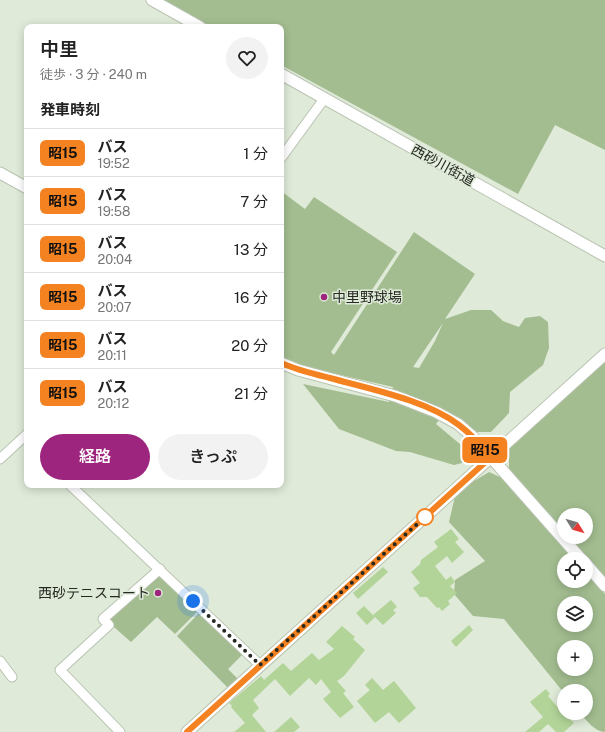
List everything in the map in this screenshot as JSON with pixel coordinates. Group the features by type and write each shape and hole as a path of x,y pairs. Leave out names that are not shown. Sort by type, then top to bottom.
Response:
{"street":[{"path":"152,0 195,24"},
{"name":"西砂川街道","path":"284,76 605,256"},
{"path":"284,154 324,99"},
{"path":"0,173 24,186"},
{"path":"187,732 605,354"},
{"path":"284,364 298,370 395,396 436,412 463,428 474,437 575,552"},
{"path":"0,459 24,440"},
{"path":"73,488 260,665"},
{"path":"120,732 60,670 109,625 104,619 160,569"},
{"path":"593,572 605,586"},
{"path":"0,661 12,676"}],"green space":[{"path":"163,0 605,0 605,150 555,125 518,194 284,67 284,24 207,24"},
{"path":"284,193 305,209 314,197 397,252 331,352 334,355 414,232 475,274 445,319 471,310 491,310 503,321 519,327 525,318 540,316 548,322 549,348 543,365 510,392 509,413 491,432 477,432 445,412 436,424 467,450 466,462 454,465 410,452 396,451 339,429 303,384 389,402 393,387 293,364 284,358","holes":["443,323 435,341 419,368 413,367"]},
{"path":"605,360 605,578 593,564 593,552 582,552 575,544 593,544 593,508 557,508 557,523 509,469 509,449"},
{"path":"489,472 502,478 557,540 557,544 561,544 568,552 557,552 557,588 593,588 593,581 605,594 605,732 594,728 586,720 593,720 593,684 557,684 504,619 473,616 454,594 455,580 485,561 449,522 456,492"},
{"name":"西砂テニスコート","path":"159,575 198,611 175,634 157,617 131,642 106,620"},
{"path":"199,613 242,655 228,669 238,679 228,688 177,636"}],"building":[{"path":"451,529 459,539 455,542 464,552 452,563 447,556 435,566 446,580 451,576 455,582 450,586 457,593 448,601 450,604 442,611 439,607 437,608 427,597 420,597 413,588 420,583 411,572 420,564 421,560 438,547 434,542"},
{"path":"383,567 388,572 358,599 353,593"},
{"path":"391,600 397,607 393,610 396,613 383,625 373,615"},
{"path":"364,606 375,617 367,625 356,613"},
{"path":"469,625 473,630 456,647 451,641"},
{"path":"342,626 355,637 353,639 365,650 344,676 337,681 346,691 343,693 354,707 340,718 323,699 331,692 321,679 316,685 309,678 290,696 275,679 253,700 259,708 252,715 266,732 234,732 245,723 229,703 261,676 264,680 283,663 291,671 312,653 319,660 334,649 326,642"},
{"path":"372,678 383,690 394,681 416,708 399,723 389,712 375,723 357,701 370,690 365,685"},
{"path":"546,689 550,694 548,696 557,706 557,720 571,720 574,723 564,732 556,732 548,724 539,732 525,732 543,717 530,702"},
{"path":"291,717 300,727 294,732 274,732"}],"bus line":[{"name":"昭15","path":"187,732 491,457 474,437 458,424 436,412 395,396 298,370 284,365"}],"place":[{"name":"中里野球場","path":"324,297"},
{"name":"西砂テニスコート","path":"158,593"}],"route":[{"path":"193,601 260,665 425,517"}]}
